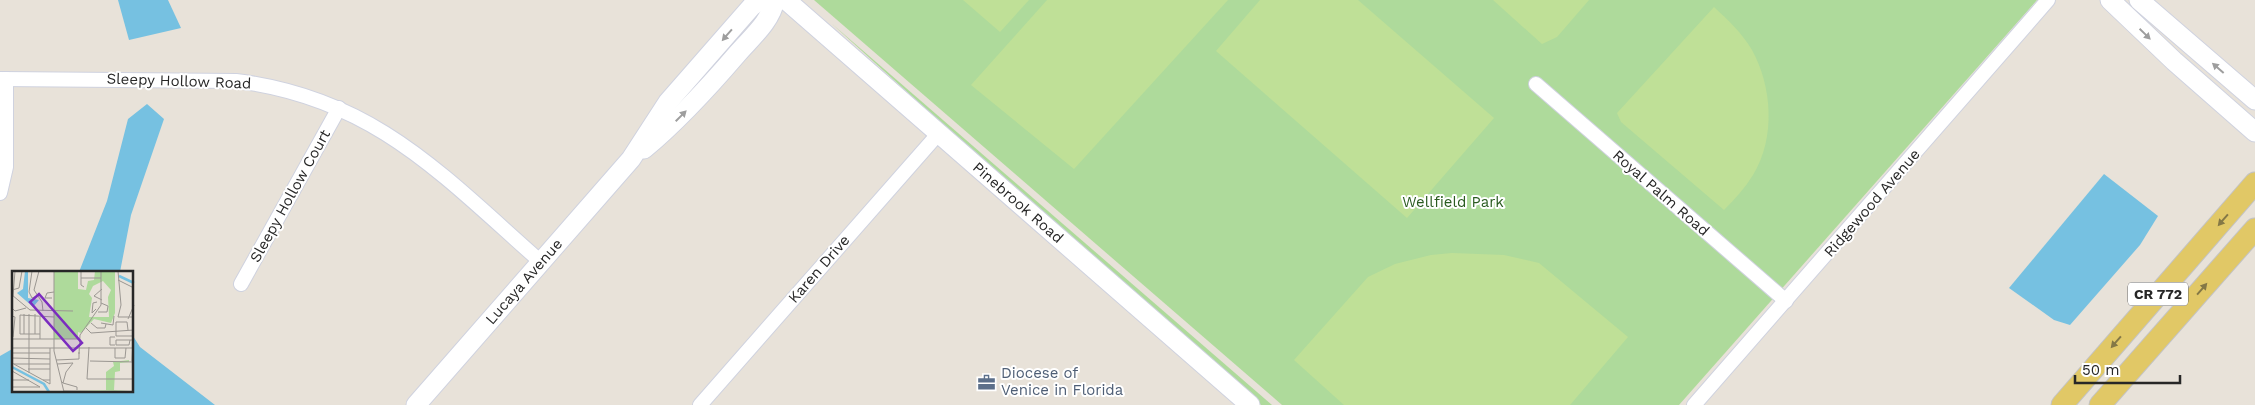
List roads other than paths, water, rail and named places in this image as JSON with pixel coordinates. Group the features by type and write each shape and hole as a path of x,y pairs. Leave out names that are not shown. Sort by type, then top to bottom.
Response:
{"main road":[{"name":"CR 772","path":"2062,405 2255,183"},
{"name":"CR 772","path":"2100,405 2255,229"},
{"path":"2074,405 2086,392 2100,360"}],"street":[{"name":"Lucaya Avenue","path":"416,405 631,159 668,102 752,6 761,0"},
{"name":"Lucaya Avenue","path":"631,159 683,116 768,19 776,0"},
{"name":"Pinebrook Road","path":"786,0 1250,405"},
{"name":"Ridgewood Avenue","path":"1694,405 2048,0"},
{"path":"2110,0 2174,61 2255,132"},
{"path":"2139,0 2255,100"},
{"path":"0,193 6,167 3,79"},
{"name":"Sleepy Hollow Road","path":"3,79 236,81 292,90 364,119 424,159 541,262"},
{"name":"Royal Palm Road","path":"1536,84 1786,301"},
{"name":"Sleepy Hollow Court","path":"241,284 340,108"},
{"name":"Karen Drive","path":"700,405 939,133"}],"water":[{"path":"118,0 168,0 181,28 129,40"},
{"path":"147,104 164,119 131,215 120,271 79,271 107,201 128,119"},
{"path":"2104,174 2158,216 2140,245 2070,325 2054,320 2009,288"},
{"path":"134,338 140,347 215,405 0,405 0,356 12,349 12,392 134,392"}],"place":[{"name":"Diocese of Venice in Florida","path":"987,382"}],"park label":[{"name":"Wellfield Park","path":"1453,202"}]}
